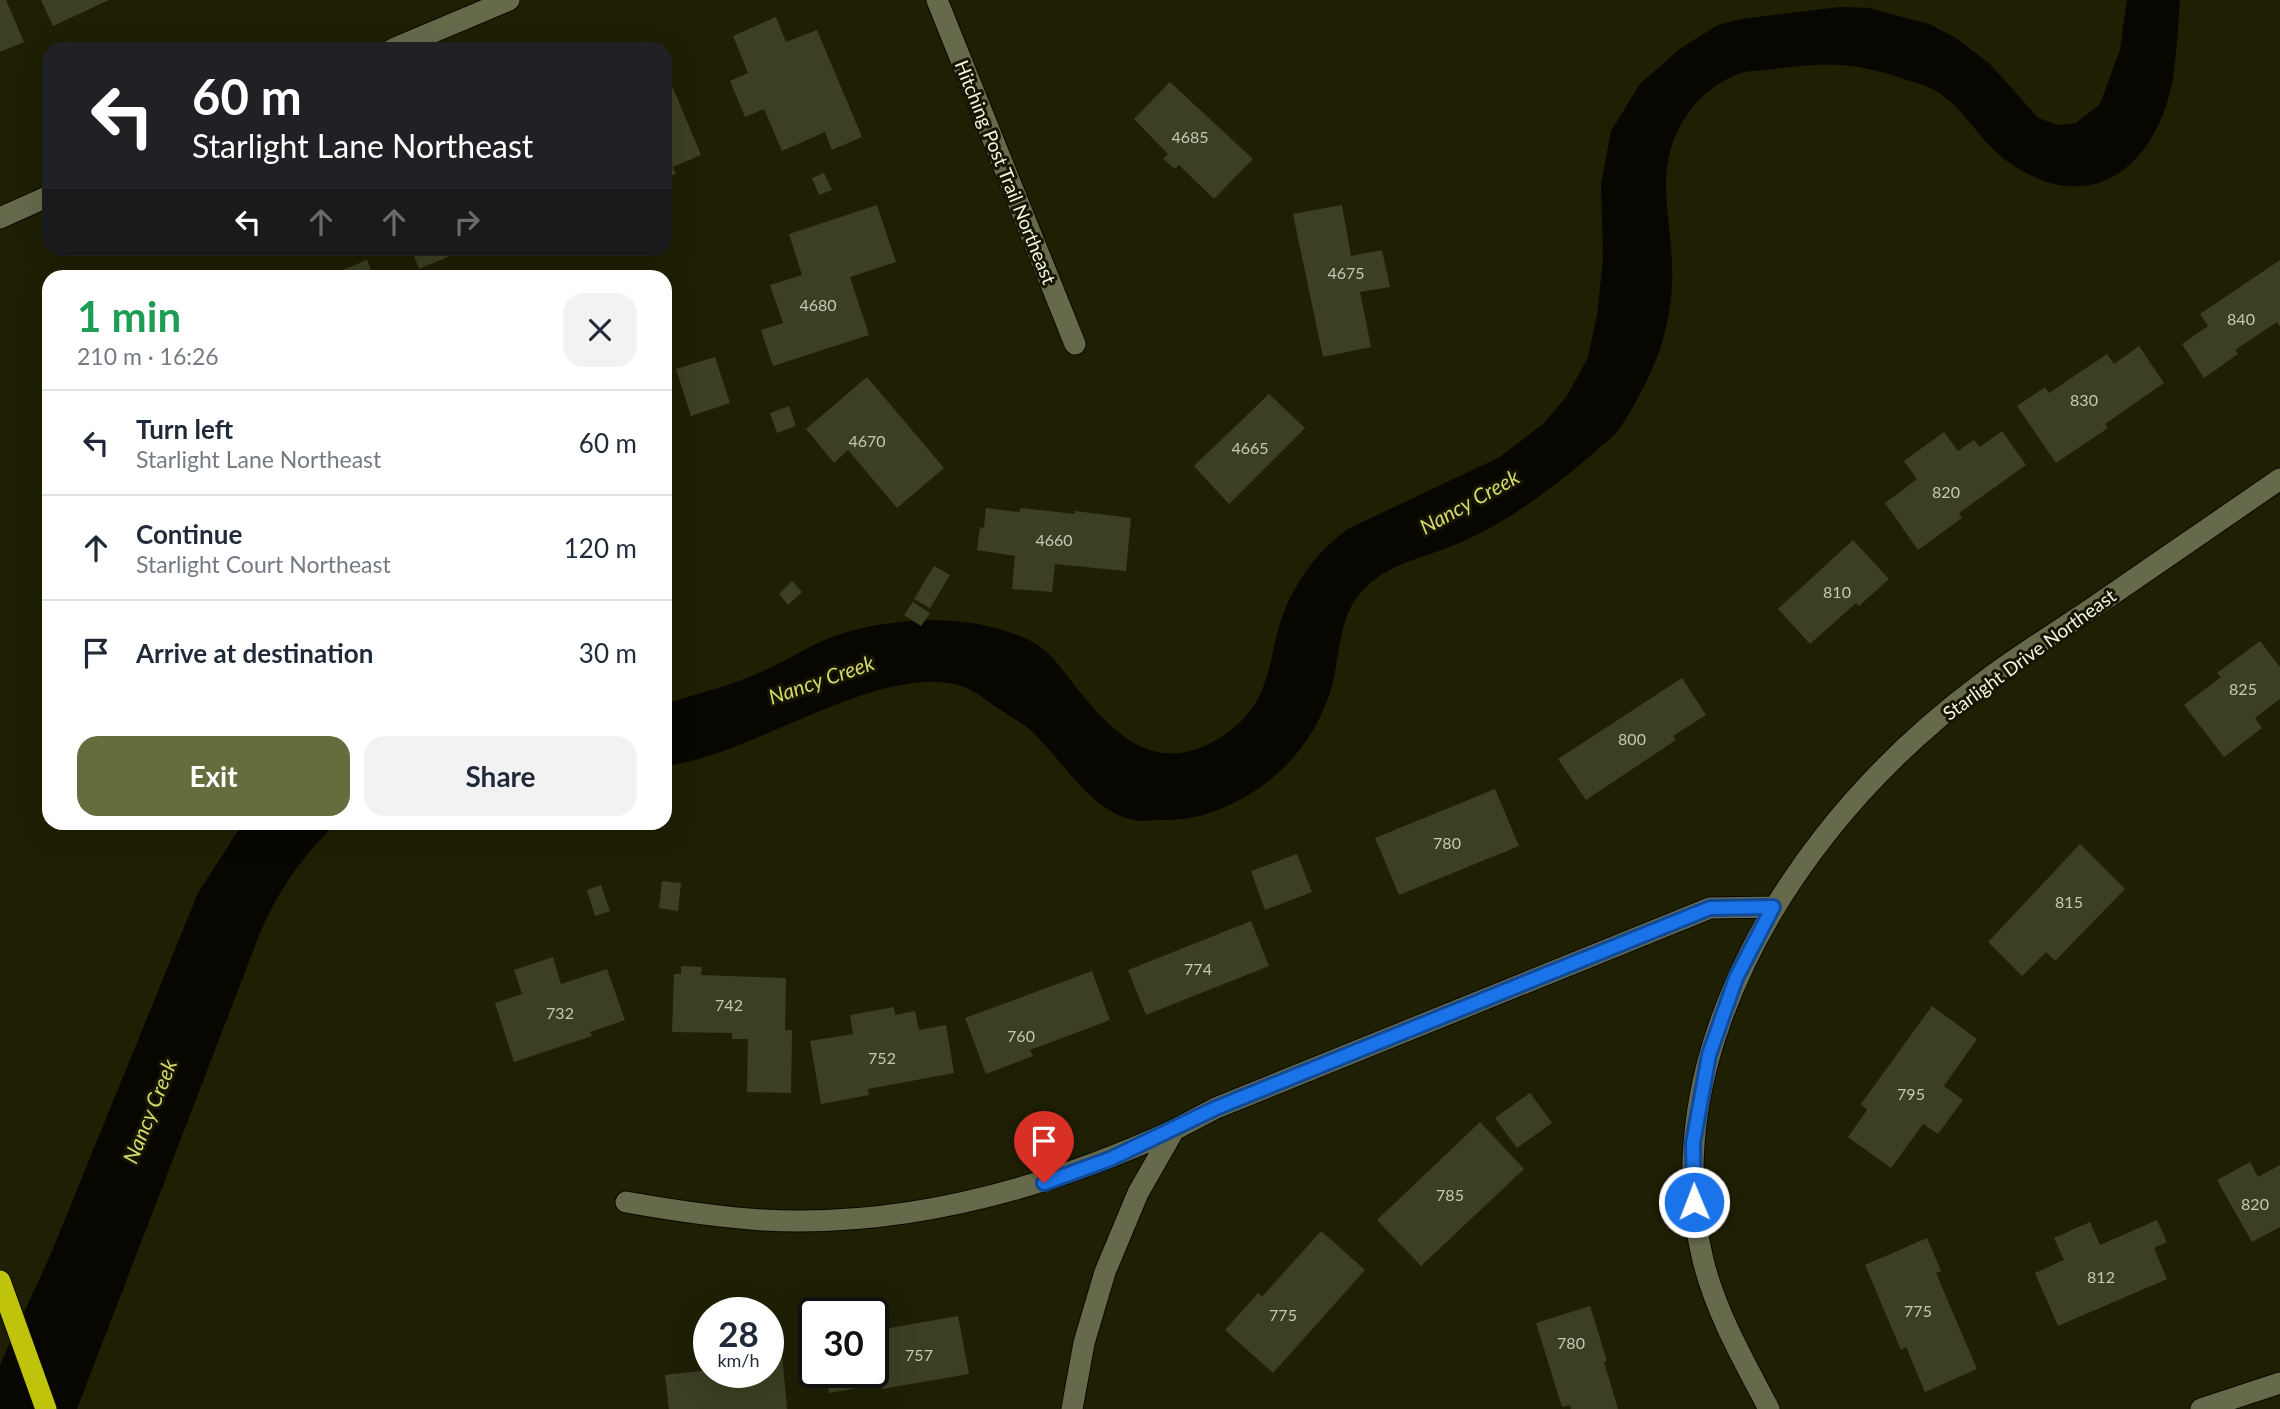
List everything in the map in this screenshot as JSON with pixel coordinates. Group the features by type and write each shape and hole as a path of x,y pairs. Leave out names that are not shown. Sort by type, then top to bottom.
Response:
{"highway":[{"path":"0,1281 46,1409"}],"street":[{"path":"410,42 509,0"},
{"name":"Hitching Post Trail Northeast","path":"937,0 1075,344"},
{"path":"0,218 42,199"},
{"name":"Starlight Drive Northeast","path":"1769,1409 1722,1317 1703,1261 1694,1202 1693,1143 1709,1055 1736,978 1773,907 1819,844 1868,785 1921,732 1982,683 2280,479"},
{"path":"626,1202 695,1214 765,1220 836,1220 906,1214 975,1201 1044,1183 1110,1159 1216,1108 1710,908 1773,907"},
{"path":"1072,1409 1084,1343 1105,1272 1138,1193 1174,1130"},
{"path":"2201,1409 2280,1383"}],"water":[{"name":"Nancy Creek","path":"2127,0 2180,0 2173,78 2165,110 2152,137 2135,159 2115,175 2092,185 2066,186 2037,178 1997,153 1947,98 1921,84 1878,71 1821,65 1749,71 1718,84 1705,94 1689,112 1669,154 1666,196 1672,284 1669,313 1656,360 1624,421 1614,435 1579,465 1512,515 1457,544 1388,571 1367,586 1357,597 1345,621 1331,689 1313,730 1301,748 1270,780 1233,803 1185,819 1140,821 1119,815 1089,795 1027,727 966,688 929,682 893,687 855,698 737,746 700,759 672,765 672,702 749,677 847,632 892,623 939,620 986,626 1038,645 1099,715 1131,741 1166,753 1185,752 1205,746 1243,720 1254,705 1267,675 1286,607 1304,574 1328,545 1348,529 1500,457 1543,424 1567,396 1588,357 1597,315 1603,260 1601,184 1611,131 1640,84 1681,48 1718,25 1741,19 1840,7 1869,8 1929,24 1956,38 1991,65 2038,118 2058,125 2076,123 2100,104 2120,50"},
{"name":"Nancy Creek","path":"238,830 330,830 292,874 260,933 77,1409 0,1409 0,1365 50,1256 198,893"}],"building":[{"path":"0,0 6,0 24,42 0,52"},
{"path":"41,0 109,0 53,26"},
{"path":"776,17 786,42 817,30 862,137 832,150 825,132 782,151 764,109 745,117 730,81 748,73 733,36"},
{"path":"1170,82 1253,159 1214,199 1179,165 1175,169 1163,159 1168,154 1134,119"},
{"path":"672,88 701,155 673,167 676,174 672,175"},
{"path":"824,173 832,190 819,195 812,178"},
{"path":"877,205 896,262 850,277 869,335 773,366 761,330 783,323 770,285 802,275 789,234"},
{"path":"1342,205 1351,256 1382,250 1390,287 1360,292 1371,347 1323,357 1293,214"},
{"path":"414,256 450,256 419,269"},
{"path":"367,260 371,270 343,270"},
{"path":"2280,260 2280,327 2277,322 2235,350 2238,354 2204,378 2182,344 2208,326 2200,314"},
{"path":"2139,346 2164,383 2105,424 2108,428 2056,463 2017,406 2045,387 2049,393 2107,354 2114,364"},
{"path":"715,357 730,403 691,416 676,369"},
{"path":"867,377 944,468 897,508 848,450 834,463 806,429"},
{"path":"1269,394 1305,428 1229,504 1194,466"},
{"path":"789,406 796,426 777,433 770,413"},
{"path":"2002,431 2026,465 1959,513 1962,518 1918,550 1885,503 1917,479 1904,461 1944,432 1958,451 1974,440 1980,447"},
{"path":"986,508 1019,512 1021,508 1075,514 1075,511 1131,518 1126,571 1055,564 1052,592 1012,589 1015,556 977,550 980,527 984,528"},
{"path":"1853,540 1889,579 1859,606 1856,603 1810,644 1778,609"},
{"path":"934,566 950,575 930,608 914,599"},
{"path":"792,581 802,592 788,605 779,594"},
{"path":"913,602 930,613 921,626 904,615"},
{"path":"2260,641 2280,667 2280,699 2255,718 2262,728 2224,757 2184,705 2221,677 2217,673"},
{"path":"1682,678 1706,715 1673,736 1676,740 1586,800 1558,759"},
{"path":"1495,789 1519,846 1399,895 1375,838"},
{"path":"2080,844 2125,889 2055,961 2046,952 2022,976 1988,942"},
{"path":"1297,854 1312,892 1265,910 1251,871"},
{"path":"662,881 681,883 678,911 659,908"},
{"path":"601,885 610,911 595,916 587,890"},
{"path":"1251,921 1269,966 1146,1015 1128,970"},
{"path":"553,957 561,984 607,969 625,1020 590,1032 592,1036 514,1062 495,1003 522,994 514,970"},
{"path":"681,966 702,967 701,975 786,978 785,1030 792,1030 791,1093 747,1092 748,1039 732,1039 732,1033 672,1032 674,974 681,974"},
{"path":"1092,971 1110,1020 1030,1050 1033,1056 986,1074 965,1018"},
{"path":"1932,1006 1977,1039 1944,1086 1963,1100 1938,1134 1923,1124 1891,1168 1848,1137 1867,1110 1861,1104"},
{"path":"894,1007 895,1015 915,1011 919,1030 946,1025 954,1073 868,1089 869,1095 821,1104 810,1041 853,1034 850,1015"},
{"path":"1530,1093 1552,1123 1517,1148 1495,1118"},
{"path":"1480,1122 1524,1169 1421,1266 1377,1220"},
{"path":"2250,1162 2258,1177 2280,1165 2280,1227 2252,1242 2217,1180"},
{"path":"2157,1220 2167,1242 2154,1248 2167,1279 2058,1326 2035,1273 2064,1260 2054,1238 2090,1222 2100,1245"},
{"path":"1321,1231 1365,1270 1273,1373 1225,1330 1258,1293 1262,1297"},
{"path":"1927,1238 1941,1271 1936,1273 1977,1369 1925,1392 1906,1347 1901,1350 1865,1265"},
{"path":"1590,1306 1618,1409 1571,1409 1570,1405 1562,1407 1536,1323"},
{"path":"958,1316 969,1374 889,1388 889,1328"},
{"path":"693,1372 693,1388 784,1388 784,1376 787,1409 669,1409 665,1375"},
{"path":"828,1388 858,1388 829,1393"}],"route":[{"path":"1044,1183 1110,1159 1216,1108 1710,908 1773,907 1736,978 1709,1055 1693,1143 1694,1202"}]}
